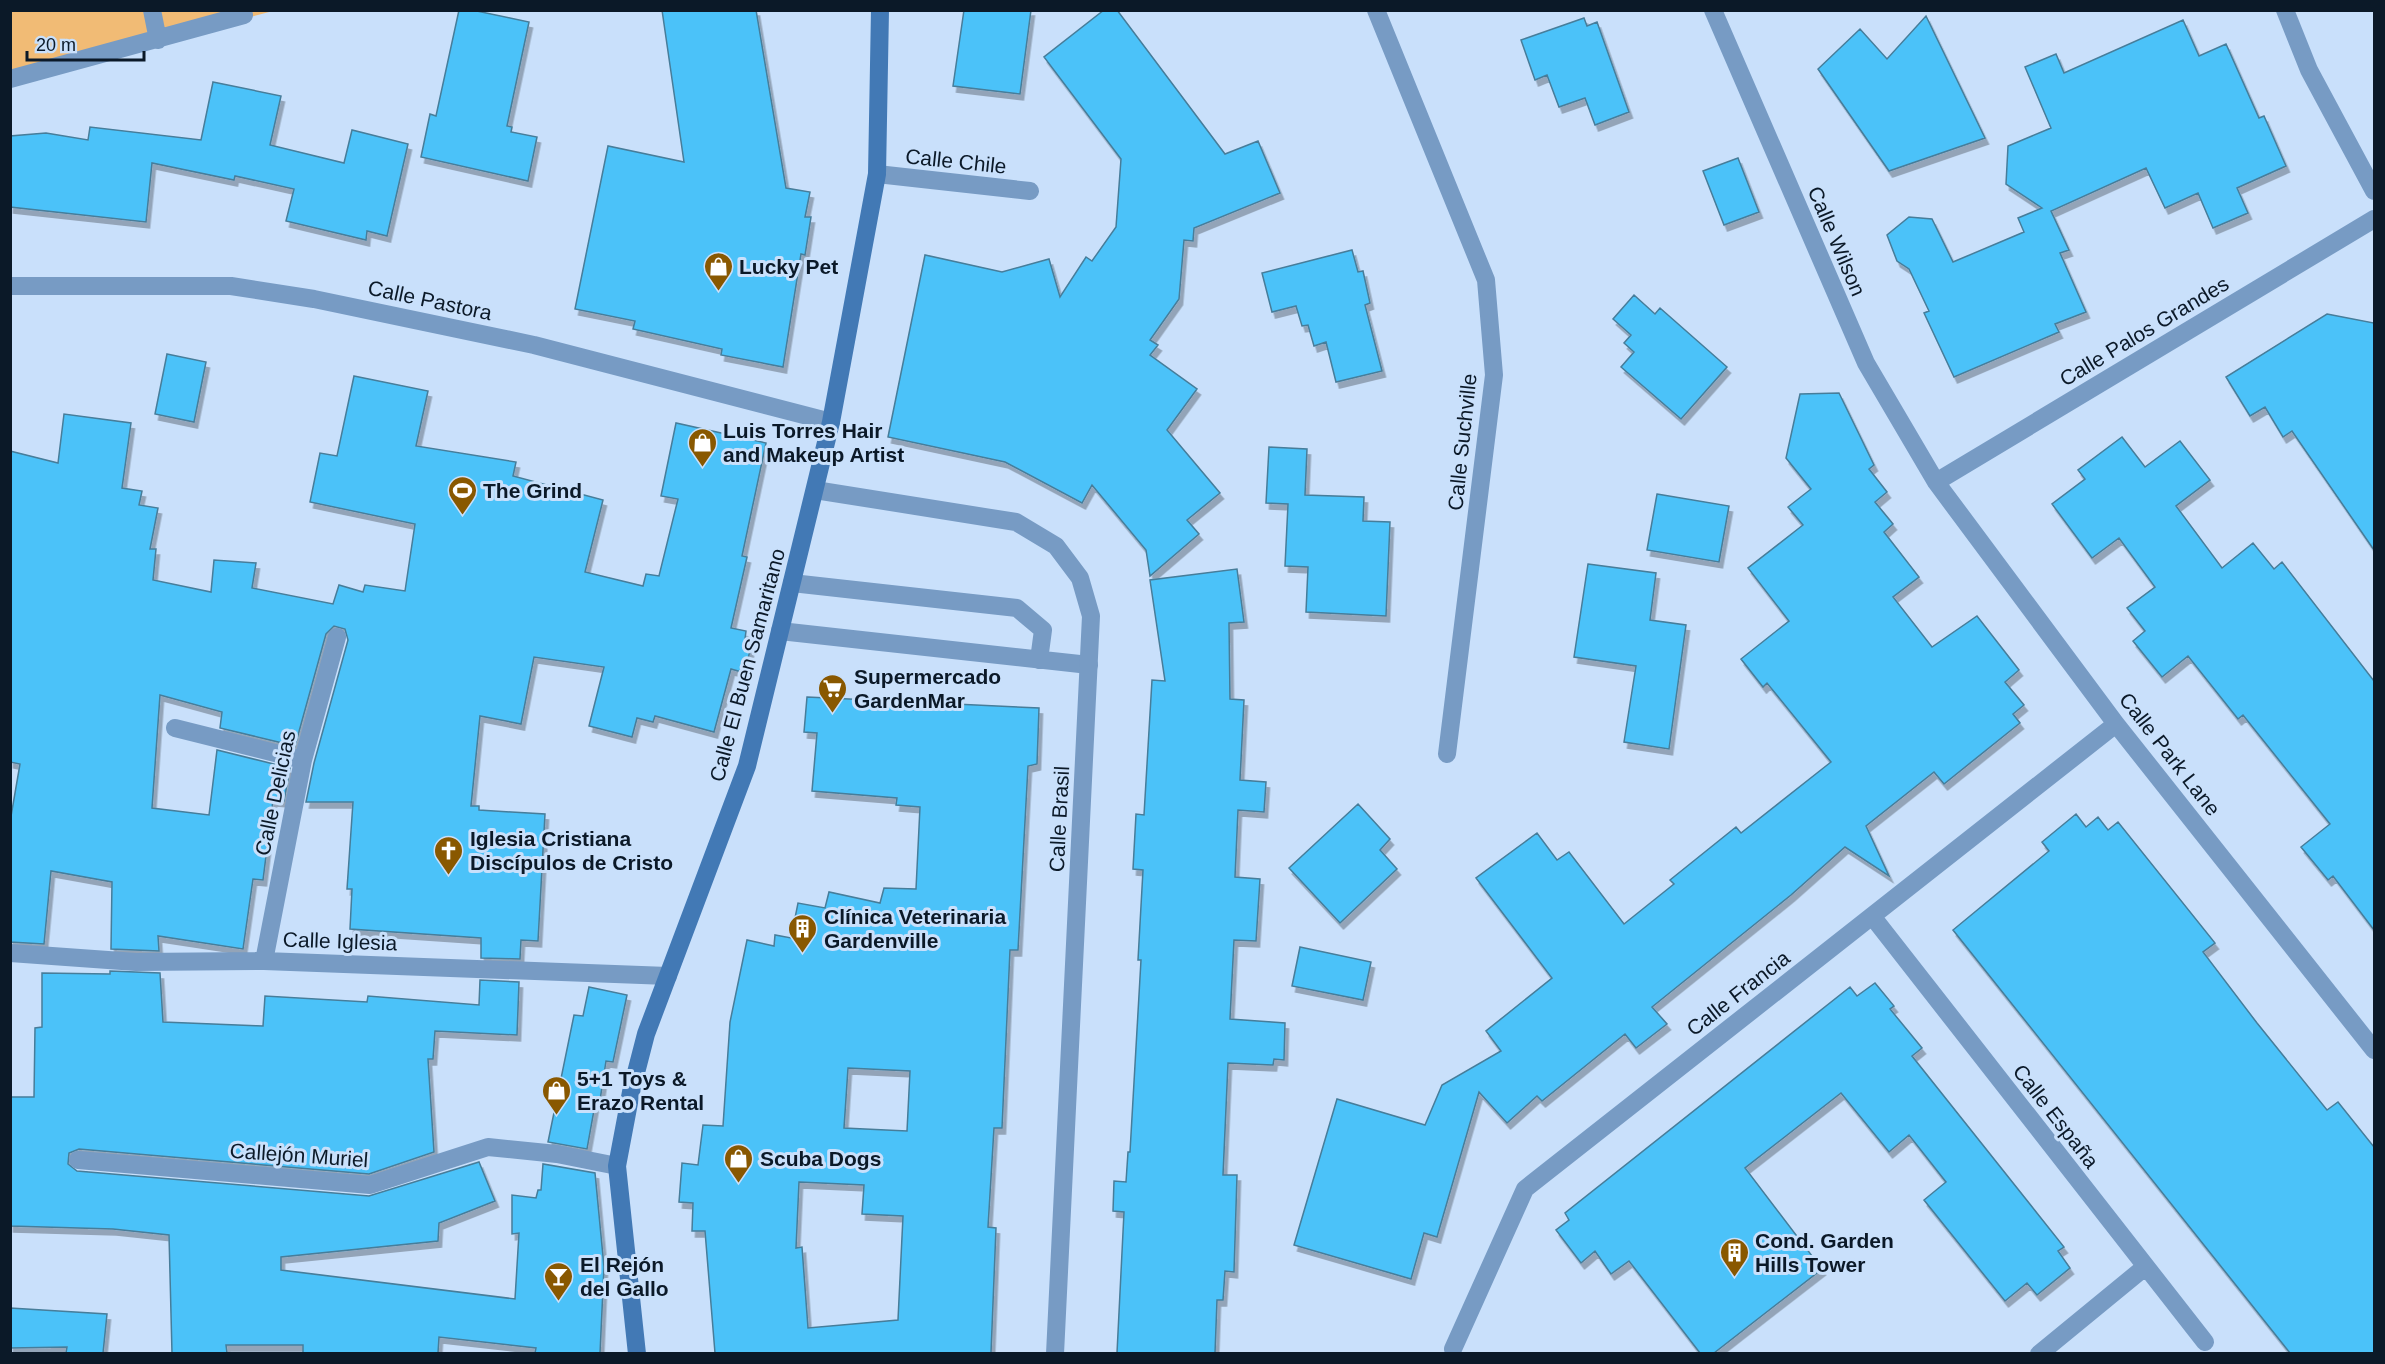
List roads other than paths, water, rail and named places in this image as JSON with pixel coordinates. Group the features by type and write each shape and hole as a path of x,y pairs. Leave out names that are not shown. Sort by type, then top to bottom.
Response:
{"street":[{"path":"152,10 158,40"},
{"name":"Calle El Buen Samaritano","path":"637,1353 617,1166 631,1092 646,1034 747,766 831,422 877,174 880,10"},
{"name":"Calle Suchville","path":"1376,10 1486,280 1494,375 1447,754"},
{"name":"Calle Wilson","path":"1713,10 1866,363 1936,482"},
{"path":"2285,10 2309,70 2374,191"},
{"path":"10,79 244,15"},
{"name":"Calle Chile","path":"877,174 1030,192"},
{"name":"Calle Palos Grandes","path":"1936,482 2374,219"},
{"name":"Calle Pastora","path":"10,286 231,286 314,299 534,345 831,422"},
{"name":"Calle Park Lane","path":"1936,482 2116,724 2374,1050"},
{"name":"Calle Brasil","path":"815,490 1016,522 1056,546 1080,578 1091,616 1055,1353"},
{"path":"792,583 1017,608 1043,630 1039,660"},
{"path":"780,632 1089,665"},
{"name":"Calle Delicias","path":"264,961 303,760 337,637"},
{"name":"Calle Francia","path":"1453,1349 1525,1189 2116,724"},
{"path":"175,728 303,760"},
{"name":"Calle España","path":"1872,916 2205,1342"},
{"name":"Calle Iglesia","path":"10,953 136,962 264,961 668,976"},
{"name":"Callejón Muriel","path":"78,1160 370,1185 488,1147 557,1154 617,1166"},
{"path":"2039,1353 2145,1267"}],"place":[{"name":"Lucky Pet","path":"718,292"},
{"name":"Luis Torres Hair and Makeup Artist","path":"702,468"},
{"name":"The Grind","path":"462,516"},
{"name":"Supermercado GardenMar","path":"833,714"},
{"name":"Iglesia Cristiana Discípulos de Cristo","path":"449,876"},
{"name":"Clínica Veterinaria Gardenville","path":"803,954"},
{"name":"5+1 Toys & Erazo Rental","path":"556,1116"},
{"name":"Scuba Dogs","path":"739,1184"},
{"name":"Cond. Garden Hills Tower","path":"1734,1278"},
{"name":"El Rejón del Gallo","path":"559,1302"}]}
